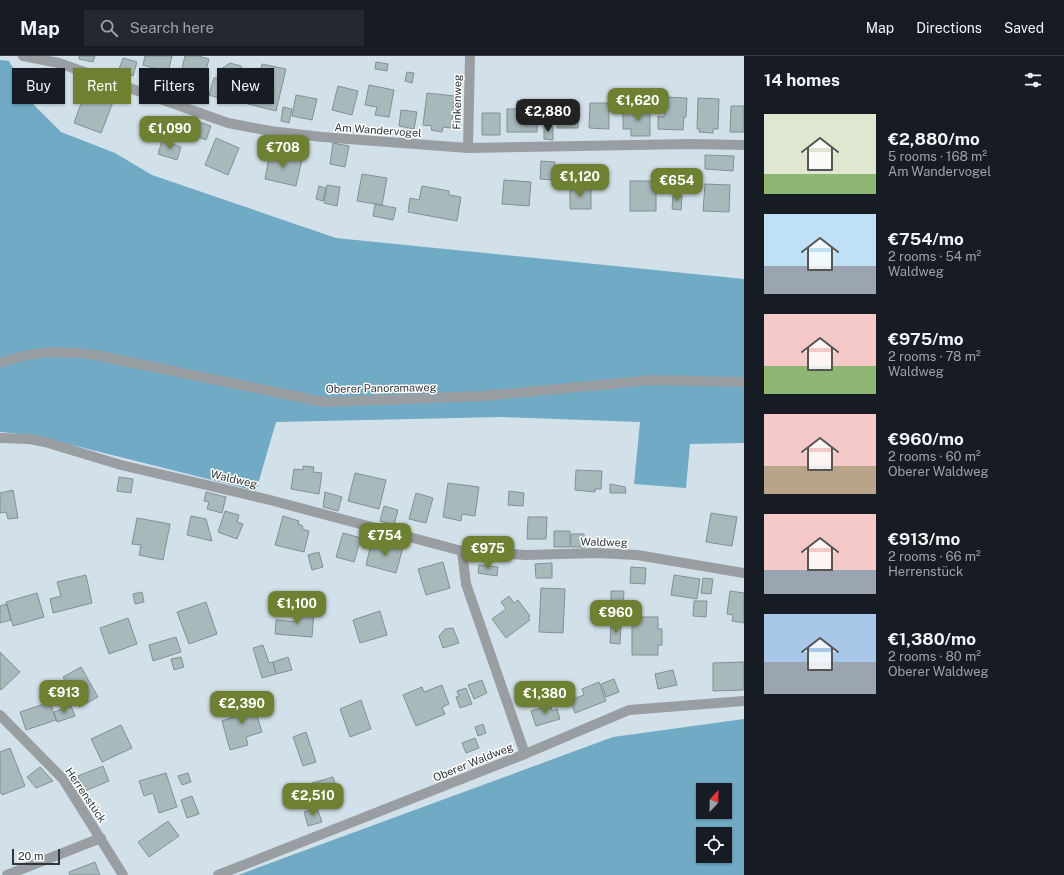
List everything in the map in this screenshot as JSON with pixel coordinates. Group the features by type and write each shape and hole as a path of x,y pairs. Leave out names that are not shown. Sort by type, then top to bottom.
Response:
{"street":[{"name":"Am Wandervogel","path":"23,56 59,63 228,123 270,131 322,137 468,148 690,144 744,145"},
{"name":"Finkenweg","path":"468,148 470,56"},
{"name":"Oberer Panoramaweg","path":"0,363 20,356 46,352 83,353 324,402 471,397 652,380 744,382"},
{"name":"Waldweg","path":"0,438 29,439 45,442 121,465 270,500 462,551 526,555 596,553 637,555 744,573"},
{"path":"462,551 466,584 525,754"},
{"name":"Oberer Waldweg","path":"218,875 525,754 629,710 744,701"},
{"name":"Herrenstück","path":"0,715 63,779 123,875"},
{"name":"Herrenstück","path":"6,875 100,838"}],"shaded area":[{"path":"0,60 9,61 13,68 12,104 33,104 61,132 115,153 152,175 336,238 744,279 744,443 690,444 686,488 634,484 640,422 501,417 276,422 256,491 32,435 0,432"},
{"path":"744,719 744,875 238,875 613,737"}],"building":[{"path":"79,56 95,56 93,62 79,59"},
{"path":"145,56 172,56 169,68 154,68 143,65"},
{"path":"185,56 198,56 209,59 207,68 182,68"},
{"path":"123,58 137,62 133,76 131,75 131,68 119,68"},
{"path":"376,62 388,64 387,71 375,69"},
{"path":"230,63 241,66 242,68 222,68"},
{"path":"262,64 286,69 276,111 248,104 274,104 274,68 261,68"},
{"path":"407,72 414,73 412,83 405,81"},
{"path":"214,78 217,78 217,98 209,95"},
{"path":"369,85 394,90 389,117 375,115 377,107 365,105"},
{"path":"338,86 358,91 352,115 332,110"},
{"path":"427,93 455,96 451,128 443,127 442,132 431,130 432,126 423,125"},
{"path":"296,95 317,99 312,120 292,116"},
{"path":"665,97 687,98 686,117 684,117 683,130 658,129 658,116 664,117"},
{"path":"698,98 719,99 718,129 713,129 713,133 699,132 700,129 697,129"},
{"path":"517,101 538,101 537,132 507,132 507,109 517,109"},
{"path":"558,102 579,103 578,128 557,128"},
{"path":"590,103 609,103 609,129 589,128"},
{"path":"81,104 112,104 101,133 74,123"},
{"path":"731,106 744,106 744,132 730,132"},
{"path":"283,107 292,109 289,123 281,121"},
{"path":"632,107 650,107 650,136 631,136 631,129 623,129 623,113 632,113"},
{"path":"401,110 417,112 414,129 399,126"},
{"path":"482,113 500,113 500,135 482,135"},
{"path":"185,117 211,126 206,140 180,130"},
{"path":"544,126 553,127 553,140 544,139"},
{"path":"216,138 239,148 228,175 205,165"},
{"path":"162,141 181,147 177,160 158,154"},
{"path":"333,143 349,146 345,167 330,164"},
{"path":"270,152 302,159 296,186 265,179"},
{"path":"705,155 734,156 733,171 705,169"},
{"path":"541,161 555,162 553,180 540,179"},
{"path":"362,174 387,178 382,205 357,201"},
{"path":"504,180 531,182 529,206 502,204"},
{"path":"630,181 656,181 656,211 630,211"},
{"path":"705,184 730,185 729,212 703,211"},
{"path":"327,185 340,187 337,206 324,203"},
{"path":"319,186 326,188 323,201 316,199"},
{"path":"422,186 449,191 449,195 461,197 457,221 408,212 410,198 419,200"},
{"path":"570,187 591,187 591,209 570,209"},
{"path":"673,195 682,196 681,210 672,209"},
{"path":"375,204 396,208 393,220 373,216"},
{"path":"303,466 314,467 313,472 322,473 319,494 291,489 294,469 303,470"},
{"path":"576,470 602,471 601,489 595,489 595,492 575,490"},
{"path":"355,473 386,480 379,509 348,501"},
{"path":"119,477 133,479 131,493 117,491"},
{"path":"448,483 479,487 475,516 462,514 461,521 443,517"},
{"path":"610,484 625,487 626,493 610,493"},
{"path":"13,490 18,518 8,519 6,512 0,513 0,493"},
{"path":"509,491 524,493 523,506 508,505"},
{"path":"206,492 226,497 222,513 207,509 209,502 204,501"},
{"path":"325,492 342,497 338,511 323,507"},
{"path":"416,493 433,498 426,523 409,519"},
{"path":"384,506 398,510 394,525 380,521"},
{"path":"225,511 239,515 237,522 243,524 237,539 218,532"},
{"path":"711,513 737,517 732,546 706,542"},
{"path":"191,516 206,519 212,541 187,535"},
{"path":"283,516 299,521 298,524 303,526 302,529 309,531 304,552 275,545"},
{"path":"528,517 547,517 546,539 527,539"},
{"path":"137,518 170,524 163,560 139,555 141,545 132,544"},
{"path":"554,531 570,531 570,547 554,547"},
{"path":"343,533 361,538 354,562 336,557"},
{"path":"571,534 584,534 585,547 571,547"},
{"path":"385,542 403,547 396,573 366,565 371,544 384,547"},
{"path":"319,552 323,567 312,570 308,555"},
{"path":"443,562 450,588 426,595 418,569"},
{"path":"552,563 552,578 536,578 535,564"},
{"path":"479,565 498,567 497,576 478,573"},
{"path":"631,567 646,568 645,584 630,583"},
{"path":"86,575 92,603 53,613 50,599 61,596 57,582"},
{"path":"674,575 700,579 697,599 671,595"},
{"path":"703,578 713,579 711,594 701,593"},
{"path":"541,588 565,589 563,633 539,632"},
{"path":"611,591 624,591 623,609 611,609"},
{"path":"730,591 744,593 744,623 732,621 733,615 727,614"},
{"path":"142,592 144,602 135,604 133,594"},
{"path":"37,593 44,617 13,626 6,602"},
{"path":"509,596 514,603 518,600 530,616 528,617 530,620 506,638 492,619 506,609 501,602"},
{"path":"694,601 707,601 706,617 693,616"},
{"path":"206,602 217,634 189,644 177,612"},
{"path":"7,604 11,620 0,623 0,606"},
{"path":"299,608 314,610 312,637 275,634 276,620 297,622"},
{"path":"380,611 387,635 360,643 353,620"},
{"path":"632,617 658,617 658,629 662,629 662,645 658,645 658,655 632,655"},
{"path":"128,618 137,644 109,654 100,628"},
{"path":"611,625 621,626 620,644 610,643"},
{"path":"453,628 459,643 443,648 439,636 445,629"},
{"path":"176,637 181,652 153,661 149,645"},
{"path":"263,645 269,663 273,662 276,674 262,678 253,648"},
{"path":"0,652 20,672 1,690 0,689"},
{"path":"181,657 184,667 174,670 171,659"},
{"path":"288,657 292,670 276,674 273,662"},
{"path":"744,662 744,690 713,691 713,663"},
{"path":"81,667 98,697 79,707 63,677"},
{"path":"673,670 677,685 658,689 655,674"},
{"path":"614,679 619,692 606,697 601,684"},
{"path":"482,680 487,693 474,699 468,685"},
{"path":"599,682 606,701 575,713 570,700 584,695 582,689"},
{"path":"442,685 449,704 442,707 445,714 416,726 403,695 422,687 424,692"},
{"path":"466,688 472,704 460,708 456,697 459,696 457,691"},
{"path":"252,699 262,732 246,737 248,745 230,750 222,721 236,716 233,705"},
{"path":"361,700 371,729 350,737 340,709"},
{"path":"50,702 56,720 26,730 20,712"},
{"path":"551,705 552,711 557,709 560,719 536,726 531,711"},
{"path":"71,706 75,716 57,722 54,712"},
{"path":"483,724 486,733 478,736 475,727"},
{"path":"121,725 132,748 102,762 91,739"},
{"path":"306,732 316,762 303,766 293,737"},
{"path":"475,738 479,748 466,753 462,743"},
{"path":"10,748 25,786 2,795 0,791 0,752"},
{"path":"103,766 109,781 85,791 78,776"},
{"path":"40,767 53,781 36,788 27,777"},
{"path":"166,773 177,807 159,813 153,793 144,796 139,781"},
{"path":"188,773 191,782 182,785 178,776"},
{"path":"333,777 340,799 319,805 312,783"},
{"path":"192,796 199,814 187,818 181,800"},
{"path":"317,808 322,822 308,826 304,812"},
{"path":"168,821 179,836 149,857 138,842"},
{"path":"95,862 100,875 70,875 69,872"}]}
